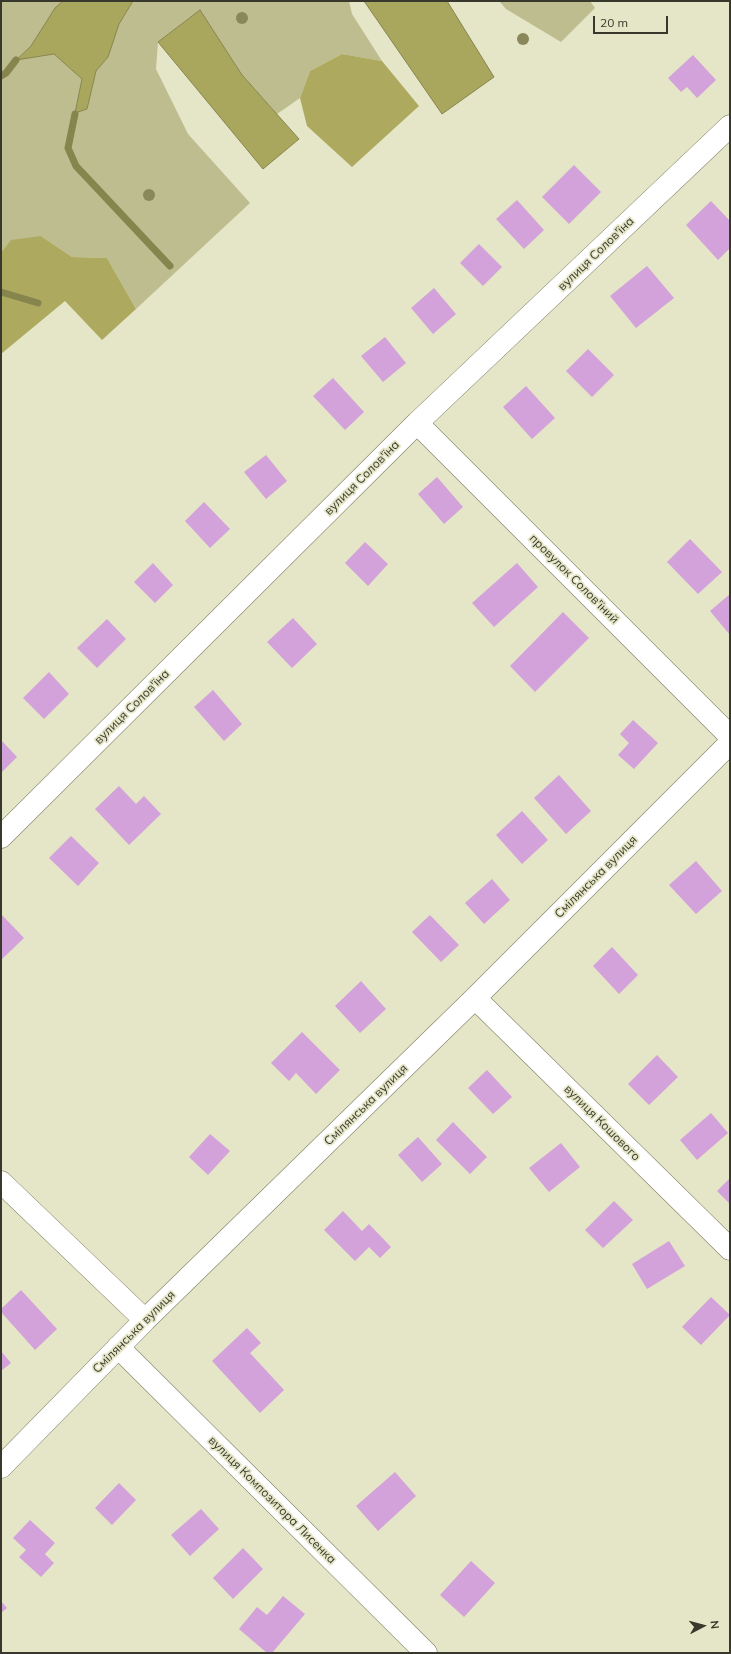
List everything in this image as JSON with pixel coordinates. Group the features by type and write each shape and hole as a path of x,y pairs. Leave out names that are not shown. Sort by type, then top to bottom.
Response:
{"street":[{"name":"вулиця Солов'їна","path":"1,837 418,423 730,126"},
{"name":"провулок Солов'їний","path":"418,423 730,736"},
{"name":"Смілянська вулиця","path":"1,1467 145,1320 475,998 730,743"},
{"name":"вулиця Кошового","path":"475,998 730,1249"},
{"path":"1,1182 145,1320"},
{"name":"вулиця Композитора Лисенка","path":"118,1347 426,1653"}],"shaded area":[{"path":"1,1 63,1 55,8 31,46 16,59 54,54 82,79 75,113 87,109 96,71 108,57 119,24 133,1 349,1 352,14 382,61 342,54 310,71 300,98 277,114 242,75 200,10 158,42 156,69 188,134 250,203 136,309 107,258 72,257 41,236 1,253"},
{"path":"63,1 133,1 119,24 108,57 96,71 87,109 75,113 82,79 54,54 16,60 31,46 55,8"},
{"path":"364,1 447,1 494,77 442,114"},
{"path":"499,1 590,1 595,8 561,42 506,9"},
{"path":"200,10 242,75 299,139 263,169 158,42"},
{"path":"342,54 382,61 419,106 352,167 307,126 300,98 310,71"},
{"path":"41,236 72,257 107,258 136,309 102,340 65,301 1,354 1,253 11,240"}],"building":[{"path":"693,55 716,80 697,98 687,87 681,92 668,78"},
{"path":"574,165 601,192 569,224 542,197"},
{"path":"517,200 544,230 524,249 496,219"},
{"path":"711,201 730,221 730,248 718,260 686,225"},
{"path":"479,244 502,267 483,286 460,263"},
{"path":"647,266 674,298 636,328 610,296"},
{"path":"434,288 456,314 433,334 411,308"},
{"path":"385,337 406,363 383,382 361,356"},
{"path":"588,349 614,375 592,397 566,371"},
{"path":"333,378 364,412 345,430 313,396"},
{"path":"526,386 555,418 532,439 503,407"},
{"path":"266,455 287,481 266,499 244,472"},
{"path":"437,477 463,507 444,524 418,494"},
{"path":"204,502 230,529 210,548 185,521"},
{"path":"690,539 722,572 698,594 667,562"},
{"path":"365,542 388,564 368,586 345,563"},
{"path":"153,563 173,585 155,603 134,582"},
{"path":"517,563 538,587 494,627 472,603"},
{"path":"730,594 730,635 710,611"},
{"path":"563,612 589,638 535,692 510,666"},
{"path":"293,618 317,644 292,668 267,642"},
{"path":"107,619 126,639 97,668 77,648"},
{"path":"49,672 69,694 44,719 23,698"},
{"path":"213,690 242,724 224,741 194,707"},
{"path":"633,720 658,743 634,769 618,755 629,743 620,734"},
{"path":"1,740 17,757 1,773"},
{"path":"559,775 591,811 566,834 534,798"},
{"path":"119,786 136,804 144,796 161,814 129,845 95,809"},
{"path":"522,811 548,840 522,864 496,835"},
{"path":"71,836 99,863 78,886 49,858"},
{"path":"696,861 722,891 696,914 669,885"},
{"path":"492,879 510,900 484,924 465,903"},
{"path":"1,914 24,938 1,960"},
{"path":"430,915 459,945 441,962 412,932"},
{"path":"612,947 638,975 619,994 593,966"},
{"path":"361,981 386,1009 360,1033 335,1006"},
{"path":"302,1032 340,1070 316,1094 296,1073 289,1081 271,1063"},
{"path":"657,1055 678,1077 649,1105 628,1084"},
{"path":"487,1070 512,1097 493,1114 468,1088"},
{"path":"711,1113 728,1133 697,1160 680,1140"},
{"path":"453,1122 487,1157 470,1174 436,1140"},
{"path":"210,1134 230,1151 208,1175 189,1157"},
{"path":"418,1137 442,1164 422,1182 398,1155"},
{"path":"561,1143 580,1167 549,1192 529,1168"},
{"path":"730,1178 730,1204 717,1191"},
{"path":"614,1201 633,1220 603,1248 585,1230"},
{"path":"343,1211 362,1231 369,1224 391,1247 380,1258 369,1247 355,1261 324,1230"},
{"path":"669,1241 685,1266 647,1289 632,1264"},
{"path":"21,1290 57,1329 35,1350 1,1312 1,1309"},
{"path":"711,1297 730,1315 701,1345 682,1327"},
{"path":"247,1328 261,1343 250,1353 284,1390 260,1413 212,1361"},
{"path":"1,1351 11,1363 1,1371"},
{"path":"395,1472 416,1496 378,1531 356,1506"},
{"path":"119,1483 136,1500 112,1525 95,1508"},
{"path":"201,1509 219,1529 190,1556 171,1535"},
{"path":"30,1520 55,1543 45,1554 54,1563 41,1577 19,1557 26,1550 13,1538"},
{"path":"243,1548 263,1569 233,1599 213,1578"},
{"path":"471,1561 495,1583 464,1617 440,1595"},
{"path":"283,1596 305,1614 272,1653 267,1653 239,1629 257,1607 267,1615"},
{"path":"1,1601 7,1608 1,1613"}],"waterway":[{"path":"1,76 6,73 16,60"},
{"path":"75,114 68,148 76,166 170,266"},
{"path":"1,292 38,303"}]}
